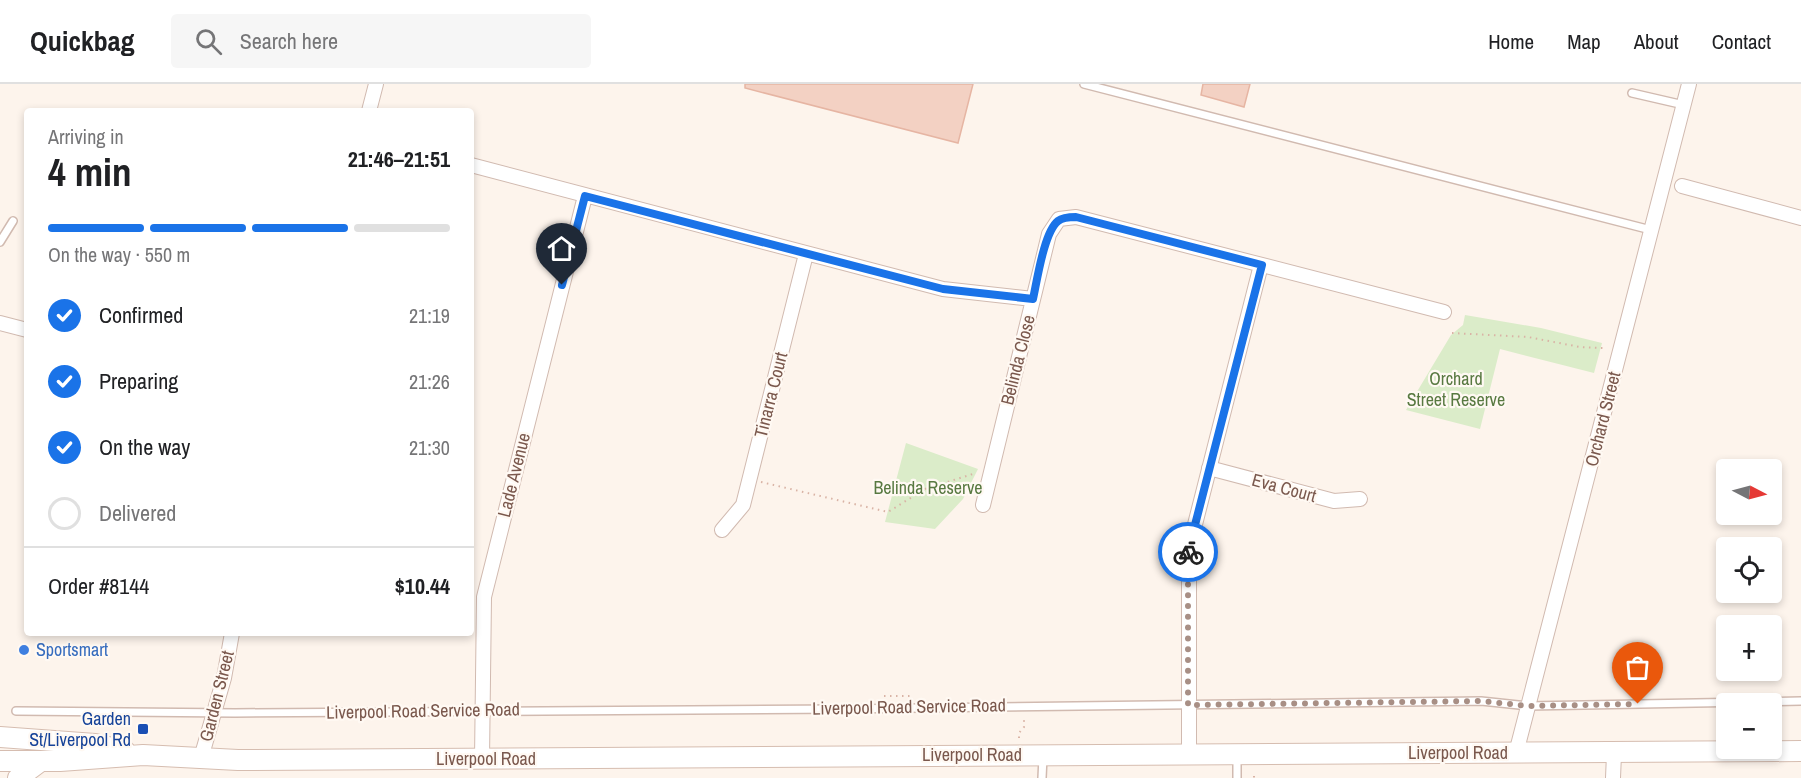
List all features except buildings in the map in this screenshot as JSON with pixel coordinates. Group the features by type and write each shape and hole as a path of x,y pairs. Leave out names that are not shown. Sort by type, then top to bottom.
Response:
{"main road":[{"path":"0,726 8,737"},
{"name":"Liverpool Road","path":"8,737 95,744 143,754 201,758 482,759 1614,754 1801,751"},
{"name":"Liverpool Road","path":"0,761 41,761 143,754"},
{"path":"18,778 41,761"}],"street":[{"path":"370,108 376,84"},
{"name":"Orchard Street","path":"1516,753 1689,84"},
{"path":"474,166 943,289 1033,299"},
{"path":"1682,186 1801,218"},
{"name":"Lade Avenue","path":"482,759 484,597 585,196"},
{"name":"Belinda Close","path":"983,505 1049,234 1059,219 1076,217 1444,312"},
{"name":"Tinarra Court","path":"722,530 743,505 806,254"},
{"path":"1189,755 1188,555 1262,265"},
{"path":"0,323 24,329"},
{"name":"Eva Court","path":"1209,468 1334,501 1359,499"},
{"name":"Garden Street","path":"201,758 224,678 231,636"},
{"path":"1614,754 1614,778"}],"lane":[{"path":"1084,84 1651,230"},
{"path":"1632,93 1684,105"},
{"path":"0,242 13,221"},
{"name":"Liverpool Road Service Road","path":"16,711 1024,707 1481,701 1528,706 1801,701"},
{"path":"1042,778 1044,755"},
{"path":"1237,755 1237,778"}],"path":[{"path":"1452,333 1528,337 1580,347 1603,348"},
{"path":"750,480 888,512 925,489 977,472"},
{"path":"1019,741 1019,732 1024,727 1024,707"}],"green space":[{"name":"Orchard Street Reserve","path":"1465,315 1541,328 1602,343 1594,373 1500,349 1480,429 1406,410 1451,335 1463,325"},
{"name":"Belinda Reserve","path":"906,443 978,469 963,499 935,529 885,522"}],"way so far":[{"path":"1188,552 1188,705 1481,701 1528,706 1638,704"}],"place":[{"name":"Sportsmart","path":"24,650"},
{"name":"Garden St/Liverpool Rd","path":"143,729"}],"route":[{"path":"562,285 585,196 943,289 1033,299 1049,234 1059,219 1068,217 1076,217 1262,265 1188,552"}]}
